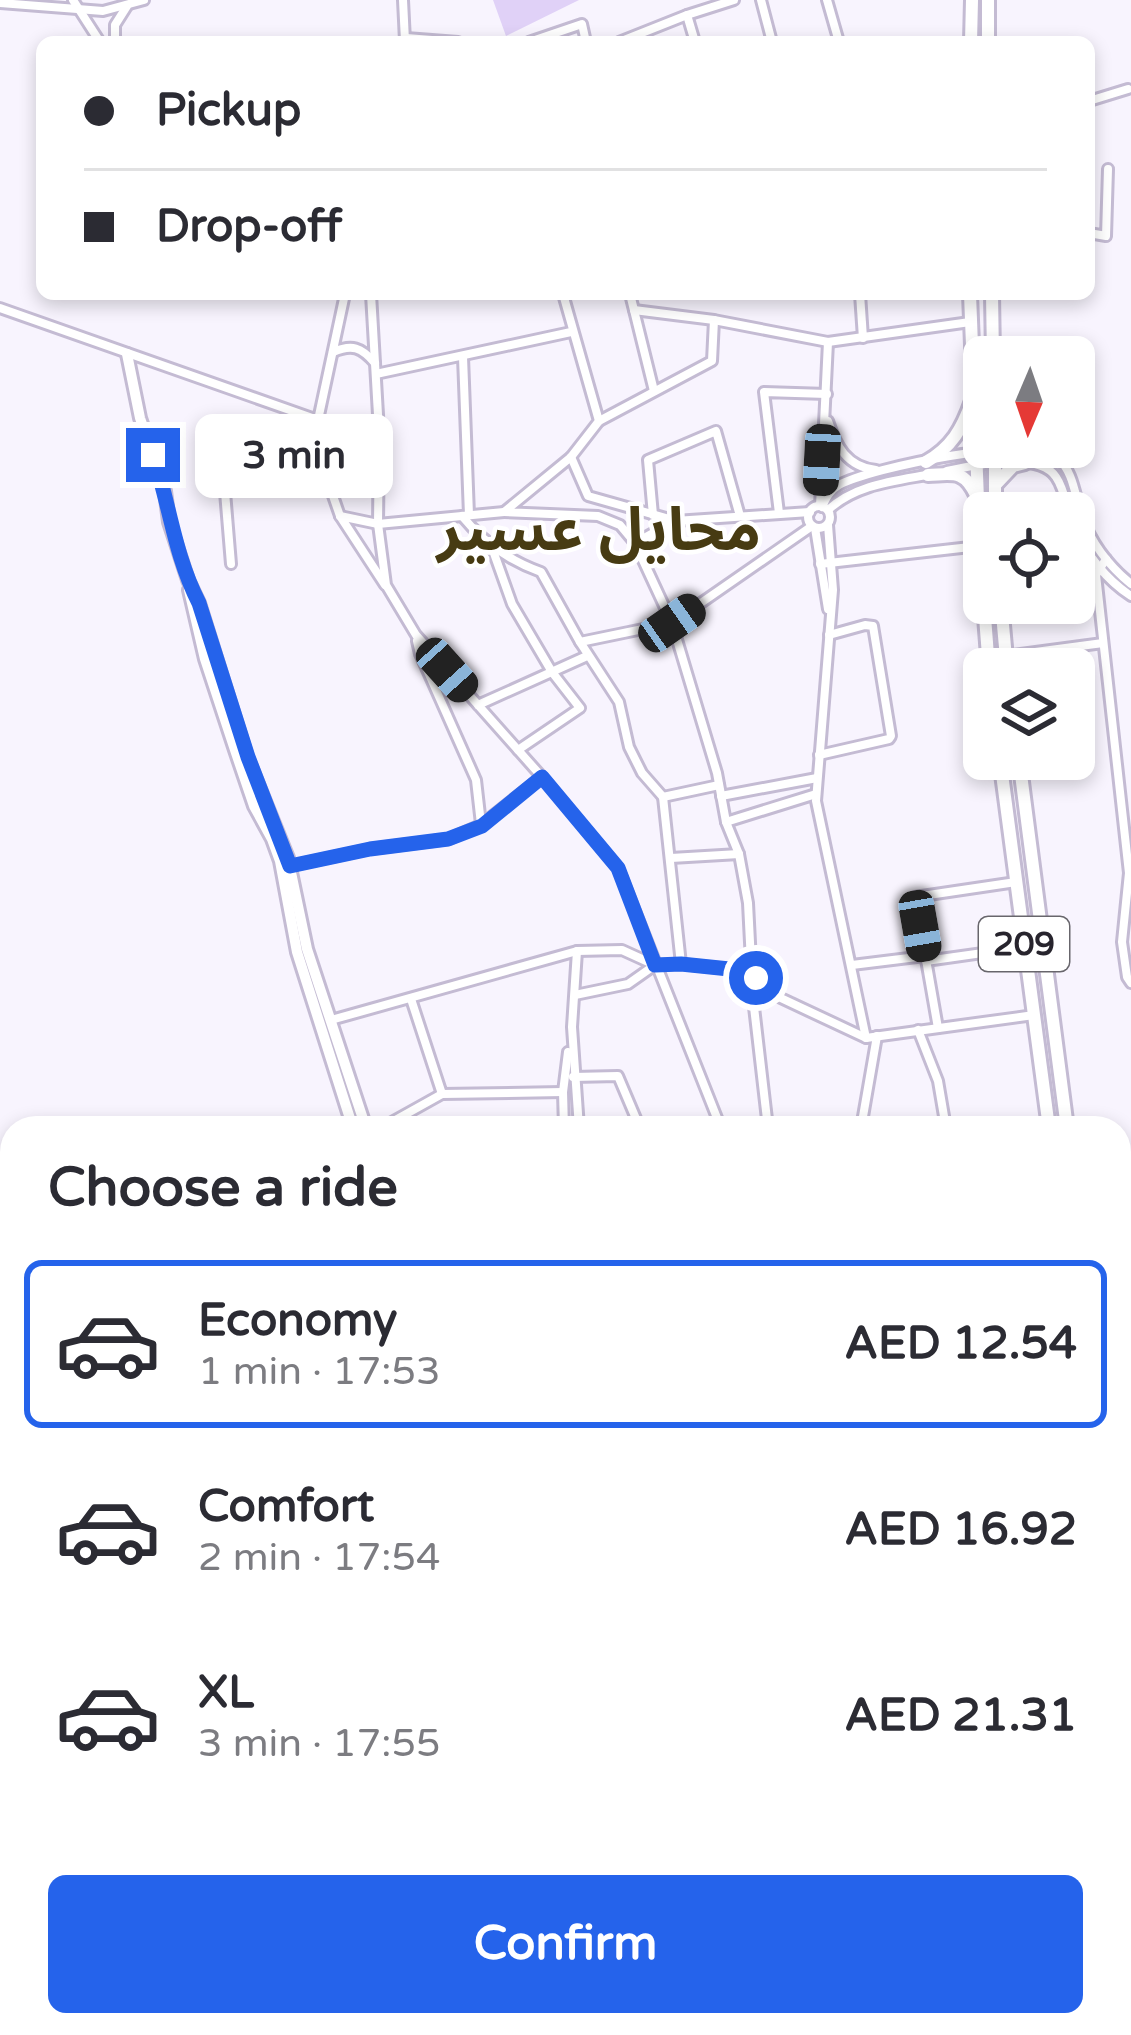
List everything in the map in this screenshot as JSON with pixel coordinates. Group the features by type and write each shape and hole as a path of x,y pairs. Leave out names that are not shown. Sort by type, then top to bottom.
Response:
{"main road":[{"path":"971,36 972,0"},
{"path":"988,0 988,36"},
{"path":"970,300 971,336"},
{"path":"992,300 993,336"},
{"path":"963,423 927,468 961,475 974,492"},
{"path":"995,468 995,492"},
{"path":"995,486 1011,468"},
{"name":"209","path":"1003,780 1047,1116"},
{"name":"209","path":"1021,780 1065,1116"}],"street":[{"path":"73,0 96,36"},
{"path":"0,3 104,11 144,0"},
{"path":"404,0 405,36"},
{"path":"634,36 734,0"},
{"path":"761,0 770,36"},
{"path":"827,0 837,36"},
{"path":"115,36 115,25 128,6"},
{"path":"688,15 693,36"},
{"path":"547,36 582,24 585,36"},
{"path":"1095,99 1128,89"},
{"path":"1095,234 1106,236 1108,169"},
{"path":"344,300 316,447 340,516 416,635 618,868 716,1116"},
{"path":"371,300 379,432 378,524 386,585"},
{"path":"564,300 599,422"},
{"path":"632,300 653,392"},
{"path":"860,300 863,338"},
{"path":"0,308 319,420 379,432"},
{"path":"634,310 828,342 970,322"},
{"path":"504,512 571,457 599,422 712,361 714,320"},
{"path":"376,369 463,357 572,332"},
{"path":"828,342 823,508 831,518 826,564 829,617 817,794 852,965 872,1037 862,1116"},
{"path":"333,352 362,349 376,369"},
{"path":"127,354 140,418 165,491 169,522 362,1116"},
{"path":"463,357 466,516 490,544 520,565 541,572 587,656 619,702 629,747 642,773 663,797 681,964"},
{"path":"779,513 764,392 826,394"},
{"path":"825,413 837,447 861,468 927,468"},
{"path":"653,514 648,460 716,431 740,516"},
{"path":"231,564 225,492 316,447"},
{"path":"571,457 588,496 675,521 810,512 867,487 963,461"},
{"path":"1044,468 1055,474 1062,492"},
{"path":"1065,468 1103,564 1131,596"},
{"path":"823,508 838,485 883,471"},
{"path":"340,516 378,524 504,512 598,516 620,525 635,543 672,623 739,854 751,962 758,968 754,980 767,1116"},
{"path":"810,512 808,519 826,564"},
{"path":"635,543 675,521"},
{"path":"580,642 672,623 813,527 828,525"},
{"path":"490,544 512,604 552,672 580,708 518,750"},
{"path":"826,564 963,547"},
{"path":"1095,558 1131,584"},
{"path":"1103,564 1096,575 1129,873 1122,942 1131,983"},
{"path":"819,755 891,736 873,626 828,635"},
{"path":"416,635 476,780 482,826"},
{"path":"1079,648 1103,643"},
{"path":"478,705 587,656"},
{"path":"285,868 370,849 448,839 482,826 542,777"},
{"path":"721,796 817,778"},
{"path":"663,797 719,785"},
{"path":"726,822 817,794"},
{"path":"670,858 739,854"},
{"path":"285,868 297,952 348,1116"},
{"path":"938,1028 915,897 1016,882"},
{"path":"852,965 1025,946"},
{"path":"329,1020 577,951 622,950 655,965 739,970"},
{"path":"564,1116 577,951"},
{"path":"739,970 751,962"},
{"path":"575,994 628,983 655,965"},
{"path":"739,970 743,980 754,980 767,992 872,1037 1034,1016"},
{"path":"412,999 442,1094"},
{"path":"572,1027 578,1116"},
{"path":"918,1030 938,1082 944,1116"},
{"path":"573,1077 618,1076 635,1116"},
{"path":"403,1116 442,1094 563,1093"}],"shaded area":[{"path":"493,0 579,0 506,36"}],"district":[{"name":"محايل عسير","path":"599,531"}],"route":[{"path":"153,455 188,580 290,866 448,839 482,826 542,777 618,868 655,965 739,970 750,962 758,968 756,978"}]}
